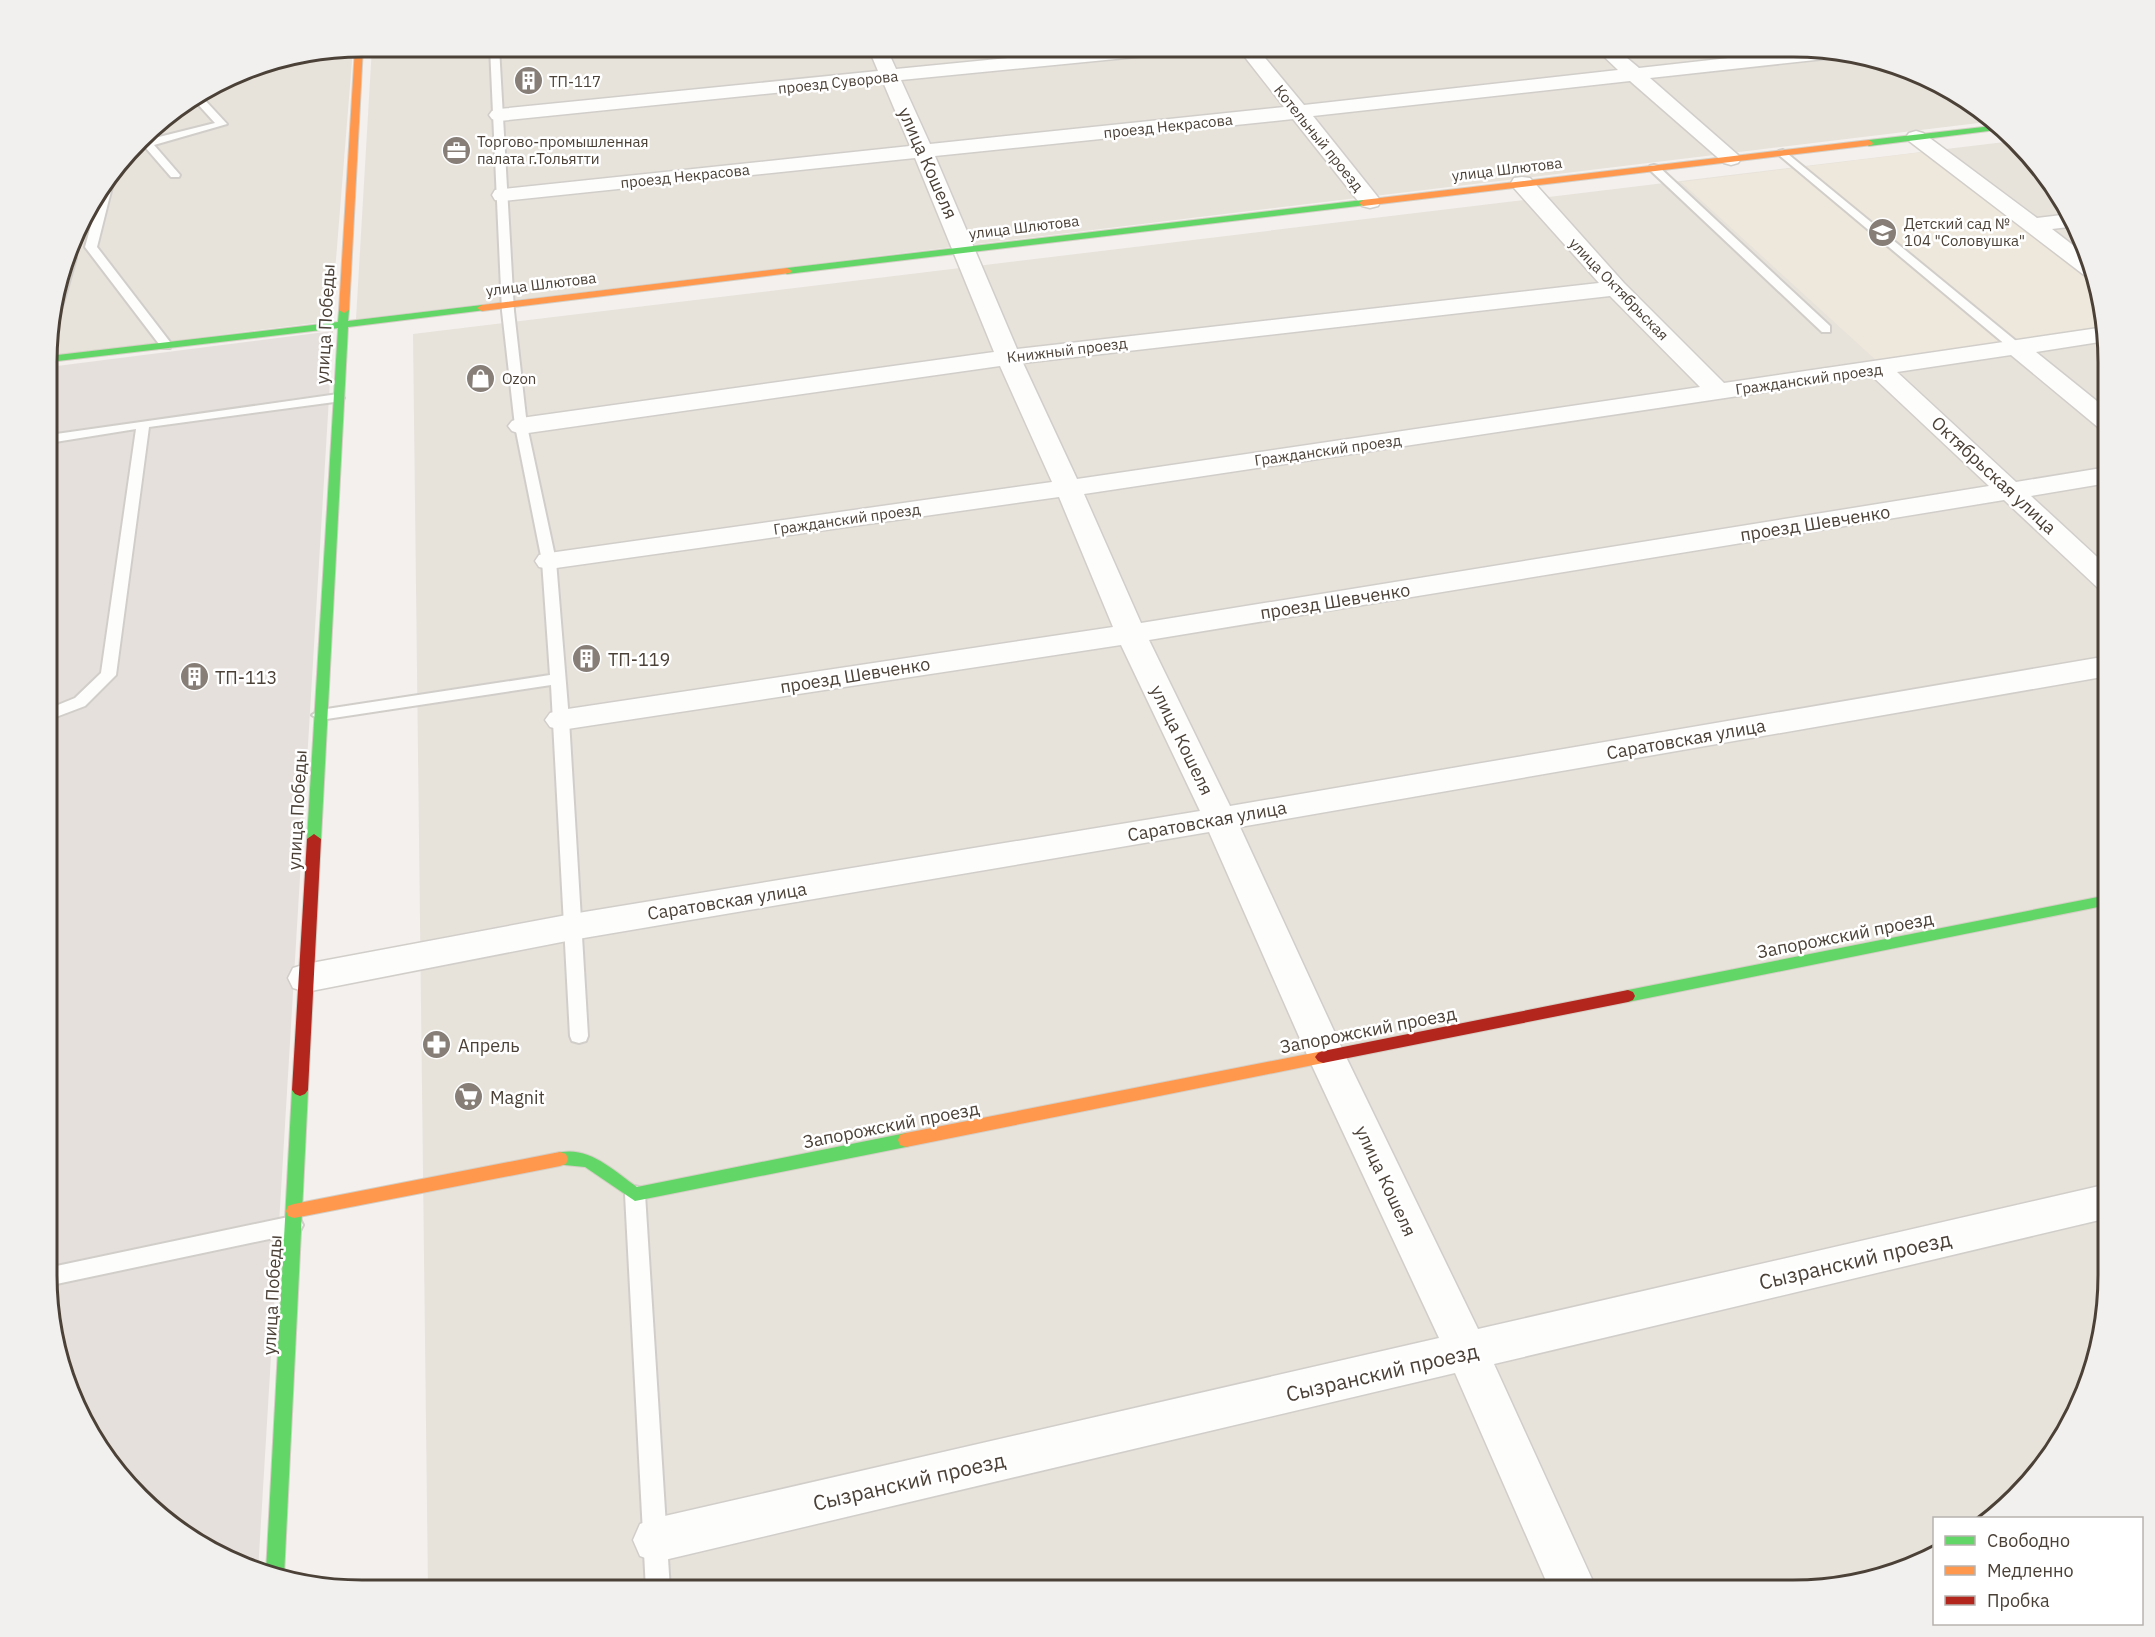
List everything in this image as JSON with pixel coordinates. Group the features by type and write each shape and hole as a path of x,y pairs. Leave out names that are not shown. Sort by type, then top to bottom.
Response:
{"main road":[{"name":"улица Победы","path":"275,1568 320,715 358,57"},
{"name":"улица Шлютова","path":"57,358 1989,129"},
{"name":"Запорожский проезд","path":"635,1194 2098,902"},
{"path":"294,1218 554,1159 588,1161 635,1194"}],"street":[{"name":"улица Кошеля","path":"881,57 966,251 1008,357 1131,634 1220,819 1326,1057 1467,1352 1570,1580"},
{"name":"проезд Суворова","path":"498,115 890,77 1045,57"},
{"name":"Котельный проезд","path":"1254,57 1370,201"},
{"path":"1614,57 1731,159"},
{"name":"проезд Некрасова","path":"502,195 1298,112 1789,57"},
{"path":"1916,137 2081,262"},
{"name":"улица Октябрьская","path":"1522,183 1616,288 1719,392"},
{"path":"2033,225 2064,221"},
{"name":"Книжный проезд","path":"521,426 1008,357 1616,288"},
{"name":"Гражданский проезд","path":"549,561 1068,488 2096,336"},
{"path":"2017,348 2098,415"},
{"name":"Октябрьская улица","path":"1879,369 2098,573"},
{"name":"проезд Шевченко","path":"561,720 1131,634 2098,477"},
{"name":"Саратовская улица","path":"306,978 572,927 1220,819 2098,668"},
{"name":"Сызранский проезд","path":"656,1540 2098,1203"}],"lane":[{"path":"495,57 508,305 521,426 549,561 561,720 579,1036"},
{"path":"151,142 222,124 201,102"},
{"path":"145,147 175,175"},
{"path":"1783,153 2017,348"},
{"path":"1654,168 1826,329"},
{"path":"105,197 91,247 166,345"},
{"path":"57,439 143,424 338,398"},
{"path":"57,711 80,702 108,675 143,424"},
{"path":"320,715 558,679"},
{"path":"635,1194 658,1580"},
{"path":"57,1276 294,1218"}],"shaded area":[{"path":"352,57 331,321 57,355 63,302 80,245 108,192 146,146 192,108 245,80 302,63"},
{"path":"371,57 1793,57 1853,63 1891,73 1928,88 1963,108 1982,123 356,319"},
{"path":"2004,142 2047,192 2075,245 2092,302 2098,362 2098,1275 2095,1315 2088,1354 2067,1410 2047,1445 2009,1491 1979,1517 1933,1517 1933,1546 1872,1570 1813,1579 428,1580 413,334"},
{"name":"Детский сад № 104 \"Соловушка\"","path":"1923,152 2085,274 2096,331 1878,362 1681,182"},
{"path":"333,331 259,1562 227,1549 192,1529 146,1491 120,1461 88,1410 73,1373 63,1335 57,1275 57,366"}],"traffic: fast":[{"path":"1869,143 1989,129"},
{"path":"787,271 1363,203"},
{"path":"57,358 482,308"},
{"path":"314,839 344,310"},
{"path":"1628,996 2098,902"},
{"path":"275,1568 300,1090"},
{"path":"560,1159 588,1161 635,1194 906,1140"}],"traffic: slow":[{"path":"344,310 358,57"},
{"path":"1363,203 1869,143"},
{"path":"482,308 787,271"},
{"path":"906,1140 1323,1057"},
{"path":"294,1211 560,1159"}],"traffic: jam":[{"path":"300,1090 314,839"},
{"path":"1323,1057 1628,996"}],"place":[{"name":"ТП-117","path":"528,81"},
{"name":"Торгово-промышленная палата г.Тольятти","path":"456,150"},
{"name":"Детский сад № 104 \"Соловушка\"","path":"1883,232"},
{"name":"Ozon","path":"481,378"},
{"name":"ТП-119","path":"587,659"},
{"name":"ТП-113","path":"194,677"},
{"name":"Апрель","path":"437,1045"},
{"name":"Magnit","path":"469,1097"}]}
